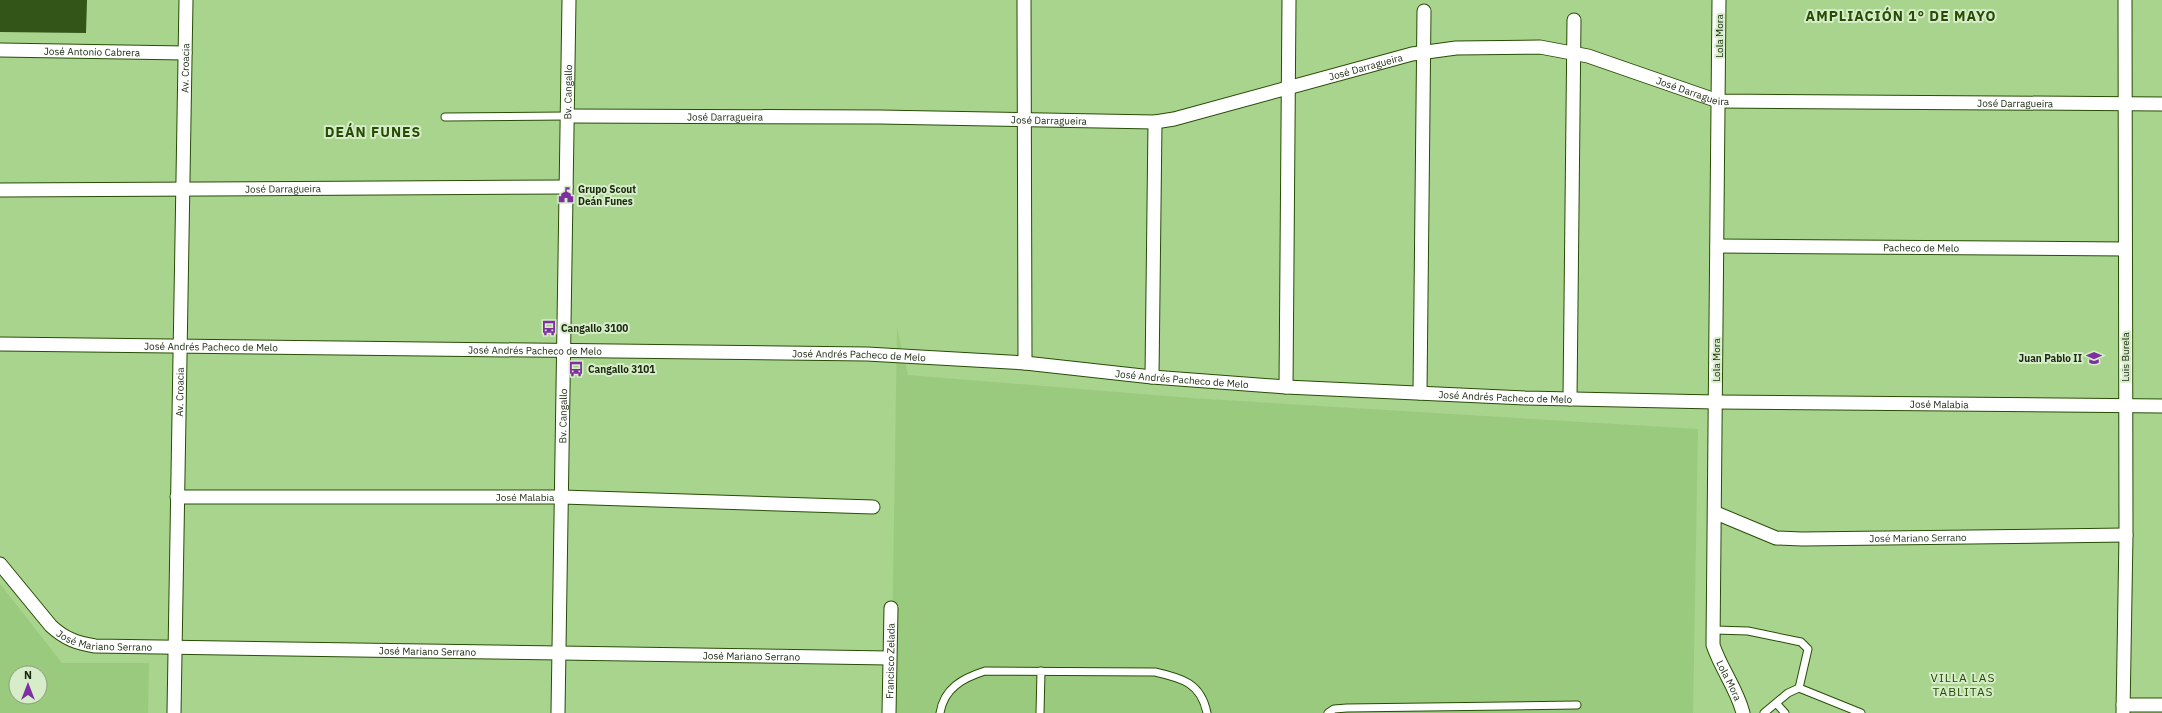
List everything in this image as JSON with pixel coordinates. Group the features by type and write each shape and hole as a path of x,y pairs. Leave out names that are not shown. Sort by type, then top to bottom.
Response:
{"street":[{"name":"Av. Croacia","path":"174,713 186,0"},
{"name":"Bv. Cangallo","path":"558,713 569,0"},
{"path":"1024,0 1025,363"},
{"path":"1286,387 1289,0"},
{"name":"Lola Mora","path":"1719,0 1714,645 1717,657 1740,701 1743,713"},
{"name":"Luis Burela","path":"2123,709 2126,535 2125,0"},
{"path":"1420,393 1424,11"},
{"path":"1570,399 1574,20"},
{"name":"José Darragueira","path":"567,116 880,117 1155,122 1174,119 1288,87 1423,52 1456,48 1540,47 1588,56 1718,101 2162,104"},
{"name":"José Antonio Cabrera","path":"0,50 185,53"},
{"path":"1152,376 1155,122"},
{"name":"José Darragueira","path":"0,190 566,187"},
{"name":"Pacheco de Melo","path":"1717,246 2125,249"},
{"name":"José Andrés Pacheco de Melo","path":"0,344 564,349 867,354 1025,363 1152,376 1286,387 1570,399 1716,402"},
{"name":"José Malabia","path":"1716,402 2162,406"},
{"name":"José Malabia","path":"177,497 562,497 873,507"},
{"name":"José Mariano Serrano","path":"1716,513 1776,538 1802,539 2126,535"},
{"name":"José Mariano Serrano","path":"0,564 61,635 76,643 95,646 889,658"},
{"name":"Francisco Zelada","path":"889,713 891,608"},
{"path":"2123,709 2162,705"}],"lane":[{"path":"445,117 567,116"},
{"path":"1715,630 1748,631 1801,642 1808,649 1799,688"},
{"path":"940,713 942,702 953,686 966,677 985,671 1155,672 1181,678 1192,685 1203,698 1207,713"},
{"path":"1040,713 1041,671"},
{"path":"1764,713 1788,693 1799,688 1861,713"},
{"path":"1776,703 1785,713"},
{"path":"1328,713 1334,709 1347,708 1577,705"}],"shaded area":[{"path":"897,328 908,375 1190,398 1698,429 1693,713 891,713"},
{"path":"0,584 62,663 149,663 148,713 0,713"}],"building":[{"path":"0,0 87,0 86,33 0,32"}],"place":[{"name":"Grupo Scout Deán Funes","path":"566,195"},
{"name":"Cangallo 3100","path":"549,328"},
{"name":"Juan Pablo II","path":"2094,358"},
{"name":"Cangallo 3101","path":"576,369"}],"district":[{"name":"AMPLIACIÓN 1° DE MAYO","path":"1901,16"},
{"name":"DEÁN FUNES","path":"373,132"},
{"name":"VILLA LAS TABLITAS","path":"1963,685"}]}
